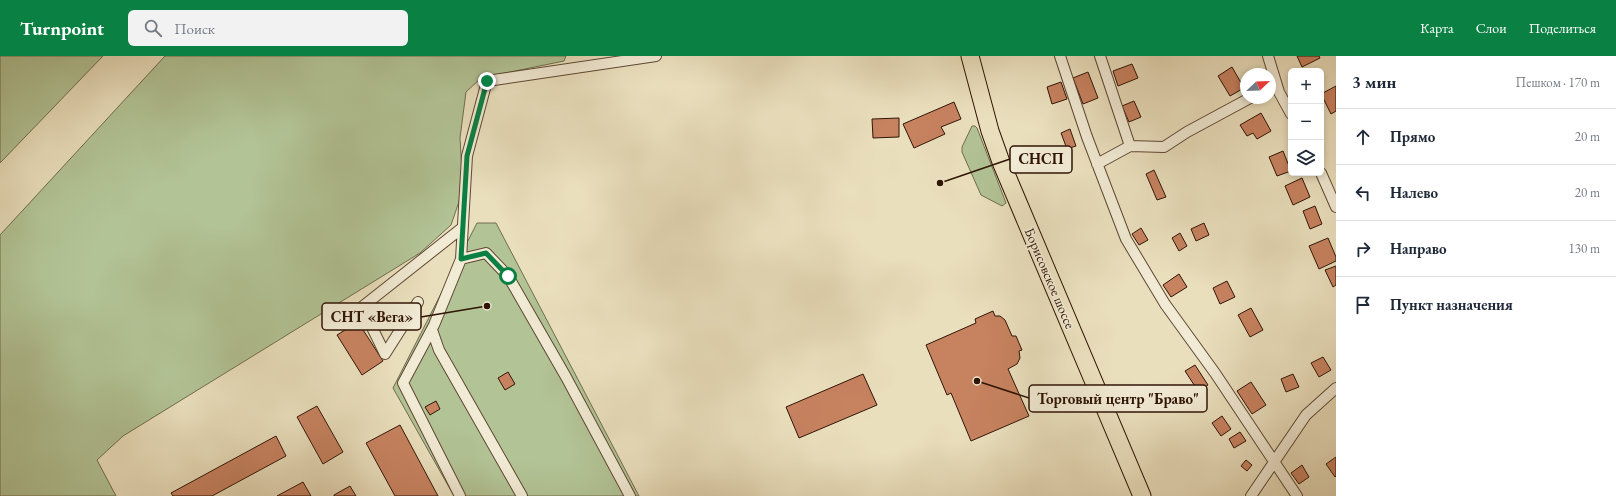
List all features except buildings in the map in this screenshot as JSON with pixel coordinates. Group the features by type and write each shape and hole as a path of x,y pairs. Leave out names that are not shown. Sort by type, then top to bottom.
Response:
{"main road":[{"name":"Борисовское шоссе","path":"970,56 988,123 1001,162 1142,496"}],"street":[{"path":"460,496 403,383 432,330 461,259 467,156 487,81 656,56"},
{"path":"1060,56 1097,164 1126,238 1165,304 1215,373 1297,496"},
{"path":"1100,56 1130,146"},
{"path":"1268,56 1270,68"},
{"path":"1276,84 1288,108"},
{"path":"1097,164 1130,146 1164,147 1187,132 1240,103"},
{"path":"1322,176 1336,206"},
{"path":"418,302 385,354 362,307 462,228"},
{"path":"461,259 486,253 508,276 566,377 630,496"},
{"path":"432,330 440,350 522,496"},
{"path":"1251,496 1306,415 1336,388"}],"green space":[{"path":"0,56 103,56 0,163"},
{"path":"165,56 566,56 564,61 481,78 466,92 460,138 463,190 451,225 420,253 123,436 97,460 116,496 0,496 0,235"},
{"path":"972,126 977,128 1006,203 1002,206 981,195 962,152 962,147"},
{"path":"477,223 496,223 639,496 454,496 393,388"}],"place":[{"name":"СНСП","path":"940,183"},
{"name":"СНТ «Вега»","path":"487,306"},
{"name":"Торговый центр \"Браво\"","path":"977,381"}],"route":[{"path":"487,81 467,156 461,259 486,253 508,276"}]}
